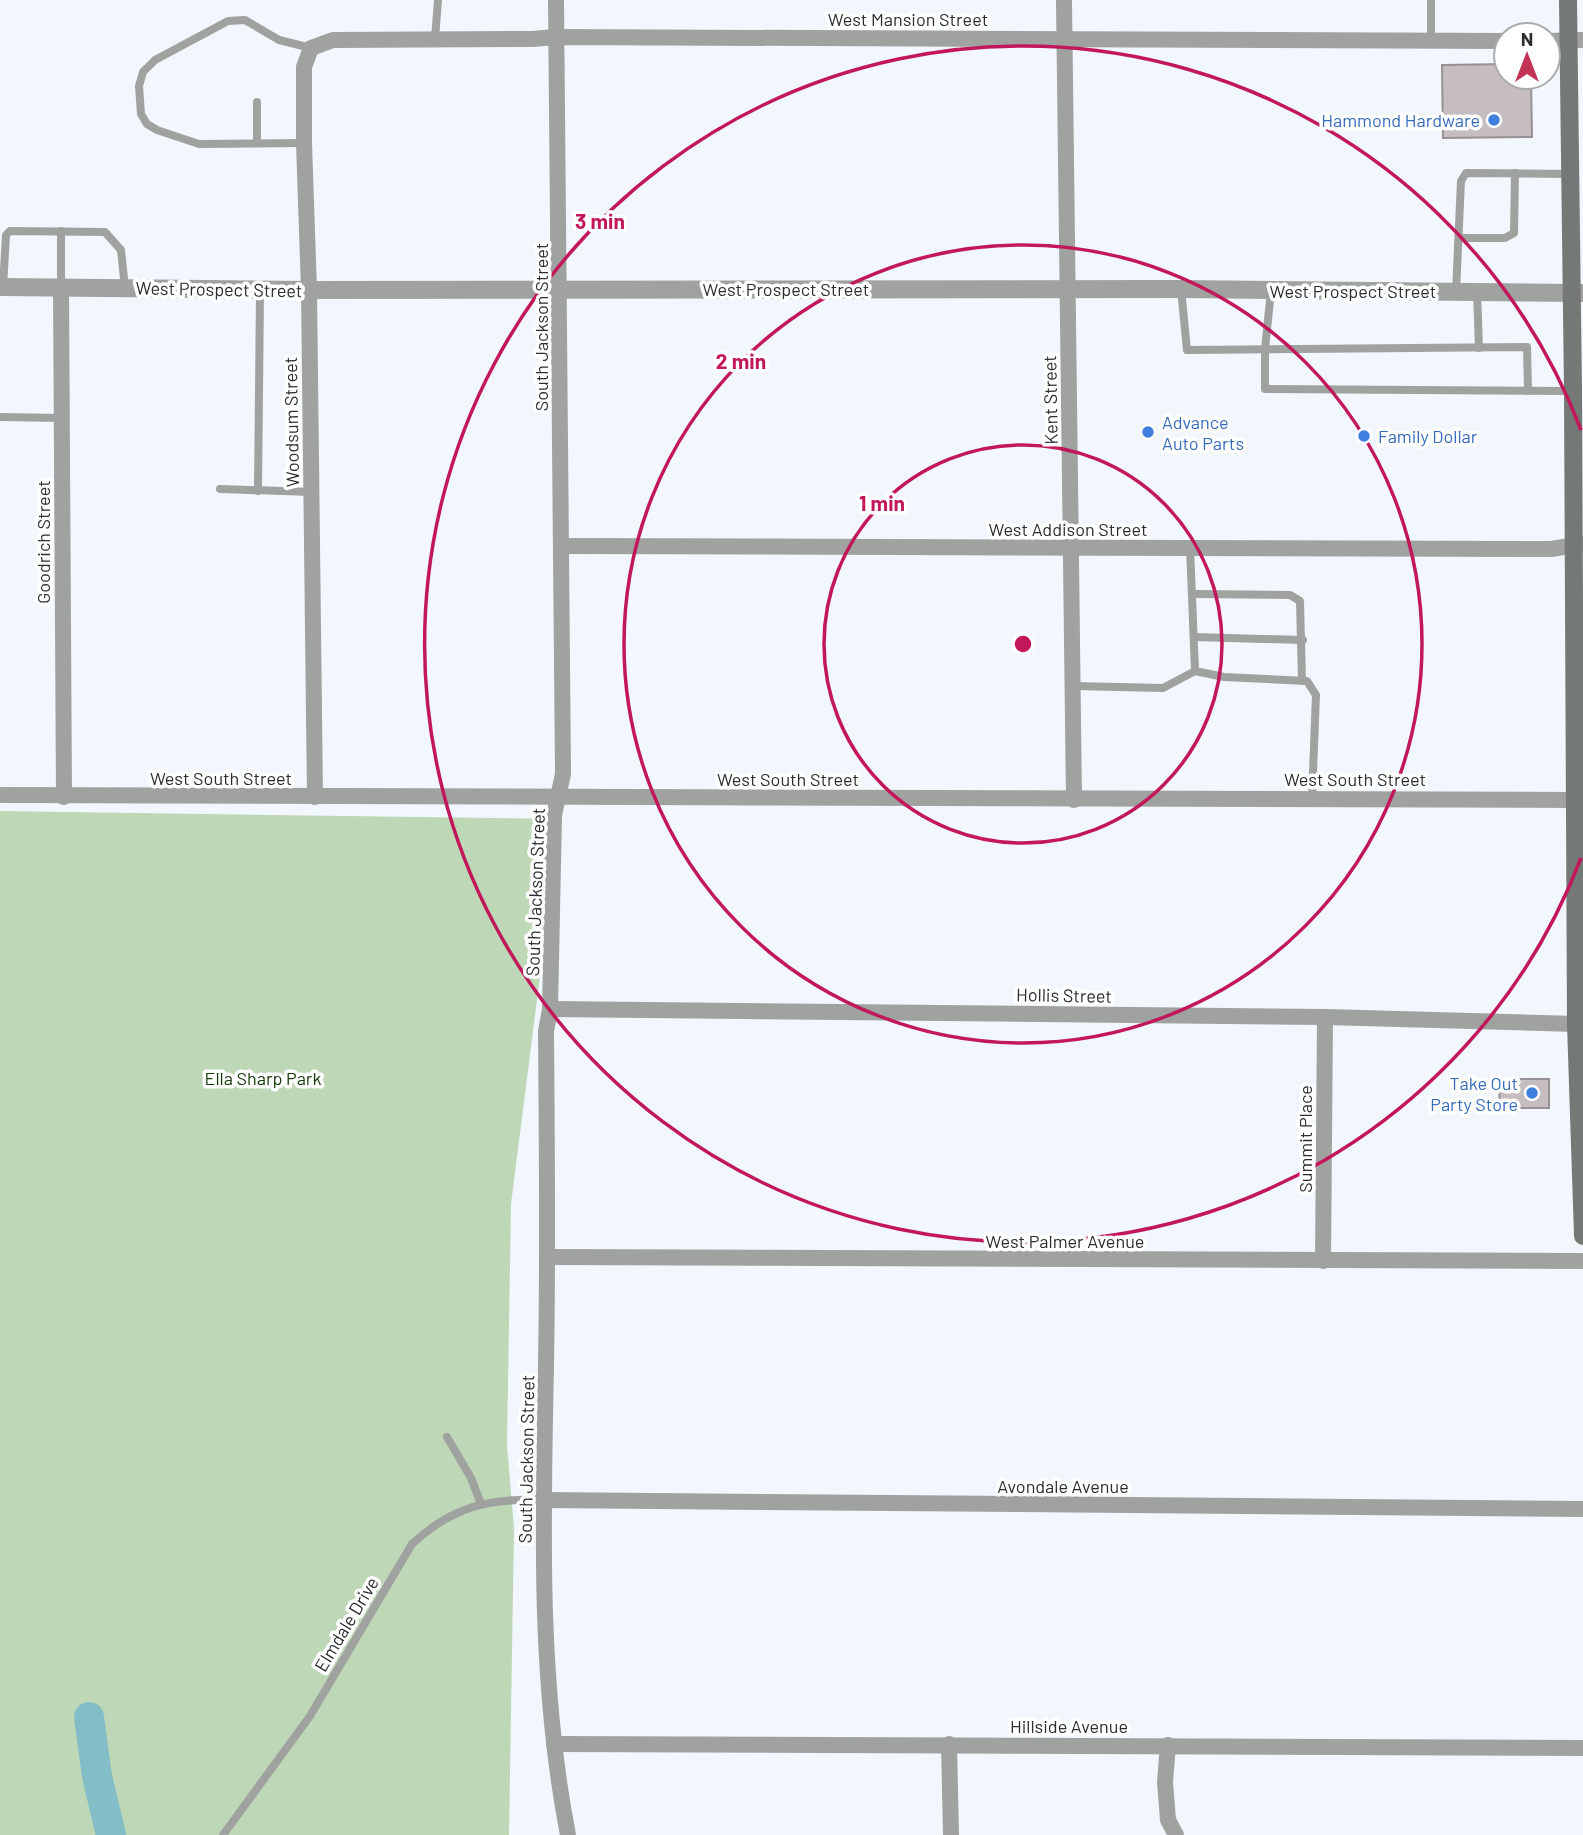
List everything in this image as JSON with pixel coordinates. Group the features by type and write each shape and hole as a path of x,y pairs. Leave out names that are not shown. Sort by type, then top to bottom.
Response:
{"main road":[{"path":"1568,0 1576,41 1571,174 1577,293 1580,800 1576,1024 1580,1080 1583,1236"}],"street":[{"name":"South Jackson Street","path":"556,0 563,774 554,815 550,1009 546,1031 548,1258 542,1500 548,1677 554,1744 568,1835"},
{"name":"Kent Street","path":"1064,0 1074,800"},
{"name":"West Mansion Street","path":"311,48 333,40 556,37 1492,41"},
{"name":"Woodsum Street","path":"311,48 304,67 304,144 309,290 315,797"},
{"name":"West Prospect Street","path":"1,288 1181,289 1577,293"},
{"name":"Goodrich Street","path":"61,288 64,797"},
{"name":"West Addison Street","path":"561,546 1551,549 1579,545"},
{"name":"West South Street","path":"0,795 1580,800"},
{"name":"Hollis Street","path":"550,1009 1325,1017 1576,1024"},
{"name":"Summit Place","path":"1323,1261 1325,1017"},
{"name":"West Palmer Avenue","path":"548,1258 1583,1261"},
{"name":"Avondale Avenue","path":"542,1500 1583,1509"},
{"name":"Hillside Avenue","path":"554,1744 1583,1748"},
{"path":"949,1744 951,1835"},
{"path":"1168,1745 1165,1782 1168,1821 1176,1835"}],"lane":[{"path":"435,39 439,0"},
{"path":"1431,42 1432,0"},
{"path":"304,144 199,144 157,131 147,124 141,114 139,99 143,72 155,60 228,21 245,20 279,40 311,48"},
{"path":"257,102 257,142"},
{"path":"1456,292 1461,181 1466,173 1571,174"},
{"path":"1459,238 1504,238 1514,233 1515,173"},
{"path":"1,288 6,235 10,231 105,232 121,250 125,288"},
{"path":"61,231 61,288"},
{"path":"258,491 260,289"},
{"path":"1181,289 1187,349 1527,347 1528,391"},
{"path":"1270,291 1265,389 1528,391 1577,396"},
{"path":"1477,292 1479,348"},
{"path":"0,417 62,418"},
{"path":"220,489 312,492"},
{"path":"1190,548 1195,671"},
{"path":"1192,594 1290,595 1300,601 1302,681"},
{"path":"1194,637 1303,640"},
{"path":"1073,686 1163,688 1195,671 1224,677 1307,681 1316,695 1312,798"},
{"path":"447,1437 467,1470 481,1504"},
{"name":"Elmdale Drive","path":"223,1835 310,1716 412,1544 459,1510 516,1499 542,1500"}],"green space":[{"name":"Ella Sharp Park","path":"0,811 560,819 511,1204 507,1444 514,1529 509,1835 0,1835"}],"building":[{"path":"1492,64 1492,91 1531,91 1532,137 1443,138 1442,65"},
{"path":"1500,1079 1549,1079 1549,1108 1499,1108"}],"waterway":[{"path":"89,1717 97,1776 111,1835"}],"place":[{"name":"Hammond Hardware","path":"1494,120"},
{"name":"Advance Auto Parts","path":"1148,432"},
{"name":"Family Dollar","path":"1364,436"},
{"name":"Take Out Party Store","path":"1532,1093"}]}
